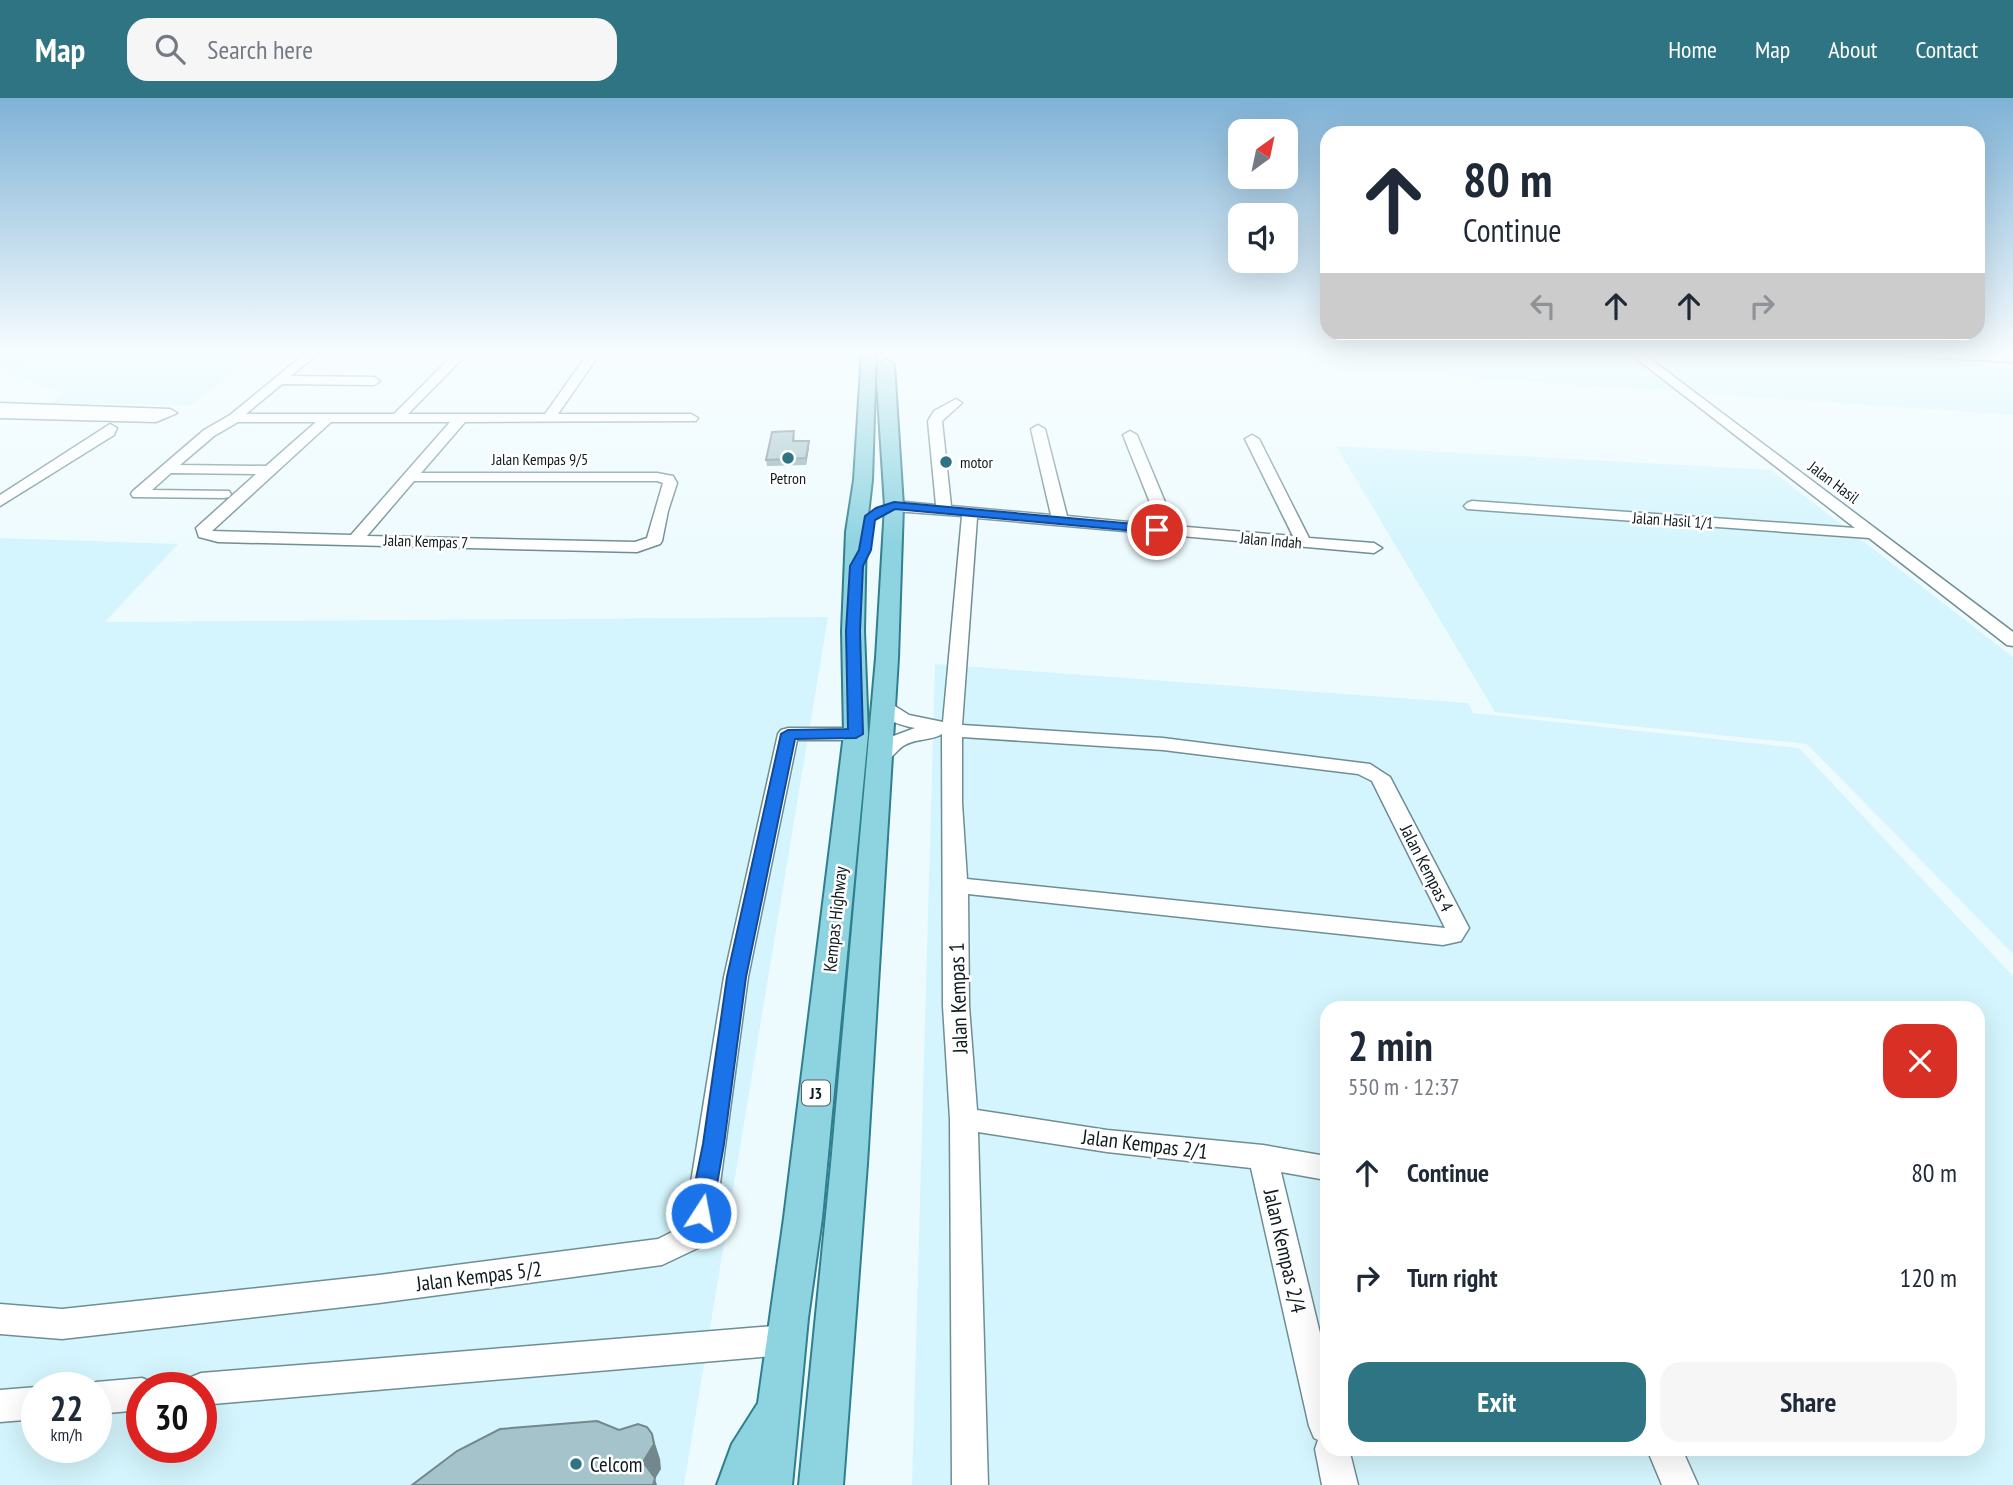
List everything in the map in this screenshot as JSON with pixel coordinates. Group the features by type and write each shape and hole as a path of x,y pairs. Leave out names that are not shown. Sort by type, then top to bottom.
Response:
{"main road":[{"name":"Kempas Highway","path":"821,1485 866,942 867,747 853,631 856,532 863,480 866,417"},
{"name":"Kempas Highway","path":"770,1485 785,1340 867,747 883,707 894,515 887,417"},
{"path":"856,566 865,550 869,519 880,510 894,515"},
{"path":"832,1365 836,1485"},
{"path":"738,1485 747,1459 778,1408"}],"street":[{"path":"132,417 160,417"},
{"path":"168,469 270,470 329,417"},
{"path":"224,494 138,494 209,433 235,418 348,417"},
{"path":"422,417 691,418"},
{"path":"937,417 935,421 939,510"},
{"name":"Jalan Hasil","path":"1719,417 2013,641"},
{"path":"357,538 461,418"},
{"path":"0,426 110,428 108,432 0,502"},
{"path":"1038,429 1060,521"},
{"path":"1130,435 1169,531"},
{"path":"1252,439 1304,543"},
{"name":"Jalan Kempas 7","path":"270,470 204,528 205,534 218,537 357,538 636,547 648,544"},
{"name":"Jalan Kempas 9/5","path":"412,477 668,479 670,483 660,511 657,532 654,541 648,544"},
{"name":"Jalan Hasil 1/1","path":"1472,506 1873,534"},
{"name":"Jalan Indah","path":"894,515 939,510 1374,548"},
{"name":"Jalan Kempas 1","path":"970,513 952,730 951,803 956,885 956,1006 964,1119 970,1485"},
{"path":"883,707 893,715 915,723 952,730"},
{"path":"867,747 893,743 906,736 952,730"},
{"name":"Jalan Kempas 4","path":"952,730 1163,744 1363,768 1380,778 1457,928 1454,935 1443,937 956,885"},
{"name":"Jalan Kempas 5/2","path":"0,1319 62,1324 379,1289 662,1252 689,1238 701,1213 737,977 788,734 867,747"},
{"name":"Jalan Kempas 2/1","path":"964,1119 1107,1141 1263,1157 1320,1167"},
{"name":"Jalan Kempas 2/4","path":"1263,1157 1320,1400"},
{"path":"217,1388 785,1340"},
{"path":"0,1406 21,1404"},
{"path":"1334,1456 1340,1485"},
{"path":"1667,1456 1680,1485"}],"shaded area":[{"path":"1336,446 1771,470 2013,657 2013,954 1807,744 1495,712"},
{"path":"0,538 178,544 105,622 828,617 684,1485 0,1485"},
{"path":"935,664 1468,703 1473,713 1799,748 2013,976 2013,1485 912,1485"}],"building":[{"name":"Petron","path":"794,431 793,441 809,441 806,458 766,460 772,432"},
{"path":"597,1421 619,1430 638,1424 647,1427 654,1444 643,1462 655,1478 653,1485 412,1485 457,1451 500,1429"}],"place":[{"name":"Petron","path":"788,458"},
{"name":"motor","path":"946,462"},
{"name":"Celcom","path":"576,1464"}],"route":[{"path":"701,1213 737,977 788,734 856,734 853,631 856,566 865,550 869,519 880,510 894,506 1157,530"}]}
